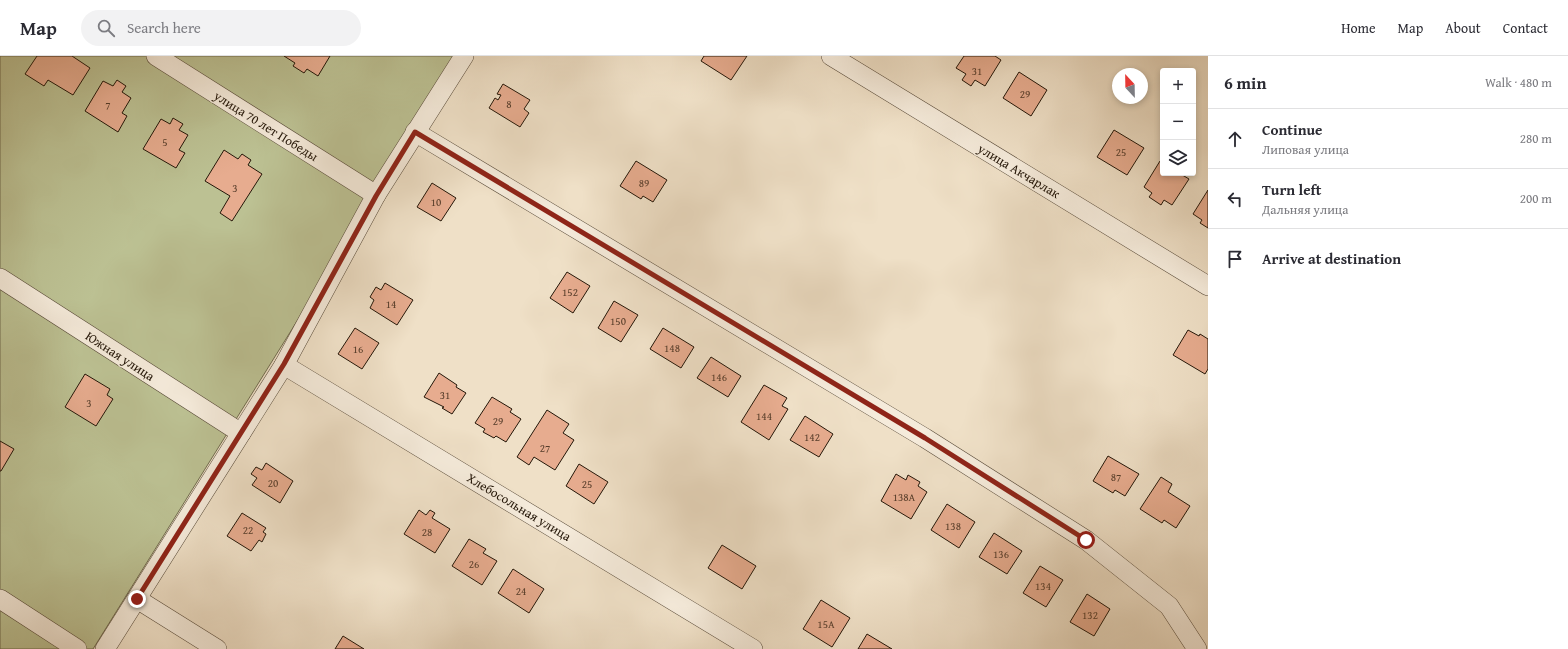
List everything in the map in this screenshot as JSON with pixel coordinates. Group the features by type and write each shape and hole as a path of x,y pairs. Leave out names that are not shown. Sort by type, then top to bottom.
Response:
{"street":[{"name":"улица 70 лет Победы","path":"156,56 376,196"},
{"path":"105,649 284,364 376,196 464,56"},
{"name":"улица Акчарлак","path":"831,56 1208,286"},
{"path":"415,132 925,438 1086,540 1169,606 1197,649"},
{"name":"Южная улица","path":"0,278 241,433"},
{"name":"Хлебосольная улица","path":"284,364 754,649"},
{"path":"0,599 77,649"},
{"path":"137,599 217,649"}],"green space":[{"path":"0,56 462,56 93,649 0,649"}],"building":[{"path":"37,56 72,56 90,68 73,95 48,80 44,86 25,74"},
{"path":"284,56 330,56 318,76 307,69 304,73 293,66 295,63"},
{"path":"704,56 747,56 731,80 701,61"},
{"path":"964,56 995,56 1001,60 985,86 975,80 971,86 962,80 966,74 956,68"},
{"path":"1019,72 1047,90 1031,116 1003,98"},
{"path":"117,80 126,86 122,92 131,98 122,113 127,116 118,132 85,111 103,81 113,86"},
{"path":"503,84 530,100 524,109 529,113 520,127 489,108 495,98 498,100 501,95 497,94"},
{"path":"173,118 183,124 179,130 188,135 179,150 185,153 176,168 143,149 161,119 170,124"},
{"path":"1114,130 1144,148 1127,175 1097,157"},
{"path":"224,150 238,159 242,154 251,160 248,165 262,174 232,221 220,213 230,196 205,181"},
{"path":"636,161 667,180 653,202 643,196 641,199 620,186"},
{"path":"1160,161 1160,176 1184,176 1189,179 1172,205 1164,200 1161,205 1149,197 1152,193 1144,187"},
{"path":"432,183 456,198 441,221 417,207"},
{"path":"1208,190 1208,228 1200,223 1202,220 1193,214"},
{"path":"567,272 590,286 573,313 550,298"},
{"path":"385,283 413,300 397,325 370,308 374,300 370,297 376,287 381,290"},
{"path":"614,301 638,315 621,342 598,328"},
{"path":"355,328 379,343 362,369 338,354"},
{"path":"663,328 694,347 681,368 650,349"},
{"path":"1188,330 1199,336 1200,334 1208,339 1208,369 1205,374 1173,355"},
{"path":"711,357 741,376 728,397 697,378"},
{"path":"439,373 466,393 452,414 442,408 444,407 424,397"},
{"path":"85,374 110,389 107,395 113,399 96,426 65,407"},
{"path":"764,385 787,398 782,406 788,409 769,440 741,422"},
{"path":"492,397 512,409 510,412 521,419 506,442 496,436 494,438 483,432 485,429 475,423"},
{"path":"547,410 569,424 563,433 574,440 555,470 534,457 529,465 517,457"},
{"path":"805,416 833,434 819,457 790,440"},
{"path":"0,441 14,449 1,471 0,471"},
{"path":"1108,456 1139,474 1125,496 1115,490 1113,493 1093,481"},
{"path":"266,463 293,481 280,503 252,485 257,478 251,474 256,467 262,470"},
{"path":"579,464 608,482 594,504 566,486"},
{"path":"896,474 906,480 908,475 920,482 918,486 927,492 911,519 881,501"},
{"path":"1161,477 1172,484 1168,492 1190,506 1176,528 1164,520 1162,523 1140,509"},
{"path":"947,504 975,522 959,548 931,530"},
{"path":"419,510 426,515 430,510 435,513 432,518 450,529 435,553 404,534"},
{"path":"242,513 266,528 263,532 266,534 262,542 259,540 251,551 227,536"},
{"path":"994,533 1022,551 1007,574 979,557"},
{"path":"469,539 486,549 483,553 497,561 482,585 452,566"},
{"path":"722,545 756,566 742,589 708,568"},
{"path":"1040,566 1063,580 1046,607 1023,593"},
{"path":"513,569 544,589 529,613 498,593"},
{"path":"1087,594 1110,609 1094,636 1070,622"},
{"path":"821,600 850,618 832,647 803,629"},
{"path":"867,634 892,649 858,649"},
{"path":"343,636 364,649 335,649"}],"route":[{"path":"137,599 284,364 376,196 415,132 925,438 1086,540"}]}
